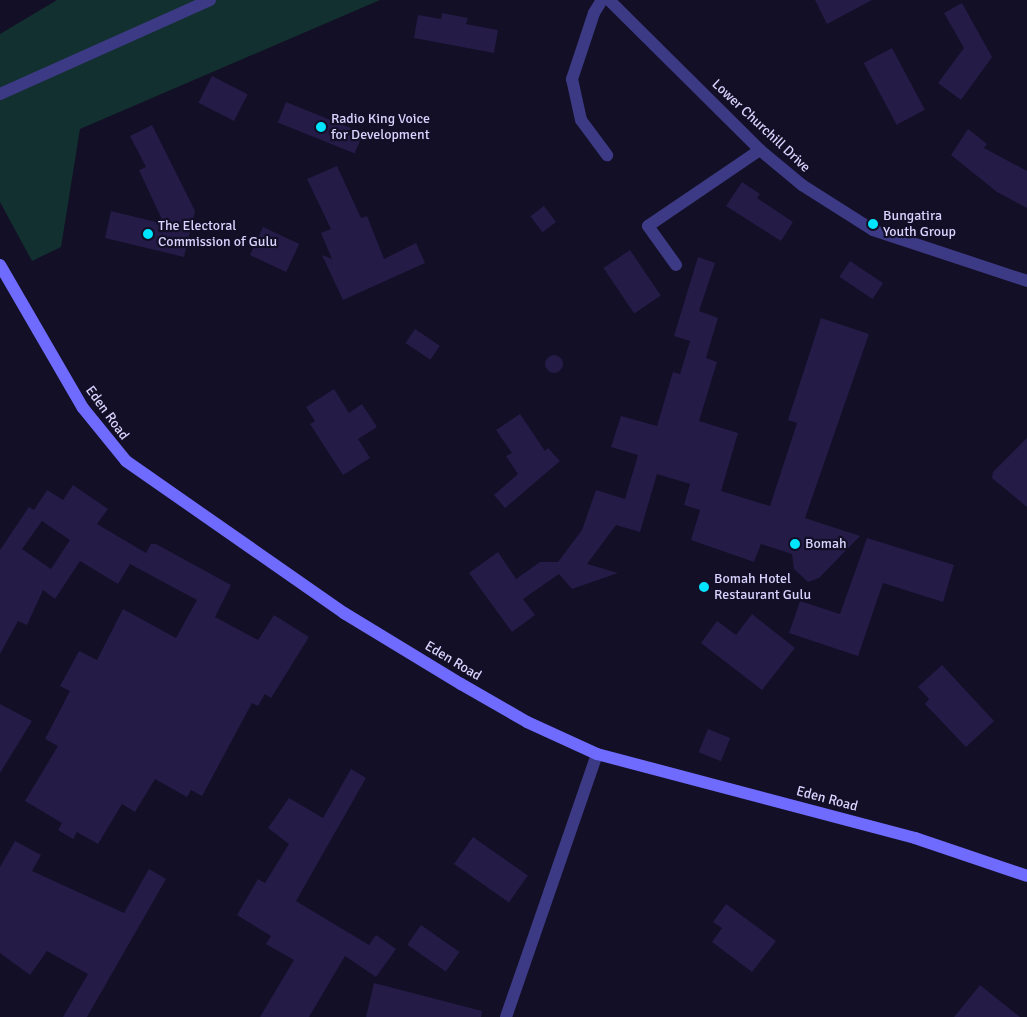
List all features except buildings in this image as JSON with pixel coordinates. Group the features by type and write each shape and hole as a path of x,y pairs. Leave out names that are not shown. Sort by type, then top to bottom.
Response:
{"street":[{"path":"0,94 210,0"},
{"path":"602,0 594,13 572,78 581,120 607,155"},
{"name":"Lower Churchill Drive","path":"609,0 760,150 802,185 873,230 1027,281"},
{"path":"676,265 648,226 760,150"},
{"name":"Eden Road","path":"0,265 87,414 109,444 144,476 368,628 527,722 597,754 915,838 1027,876"},
{"path":"506,1017 597,754"}],"green space":[{"path":"57,0 380,0 80,129 61,247 32,261 0,202 0,34"}],"place":[{"name":"Radio King Voice for Development","path":"321,127"},
{"name":"Bungatira Youth Group","path":"873,224"},
{"name":"The Electoral Commission of Gulu","path":"148,234"},
{"name":"Bomah","path":"795,544"},
{"name":"Bomah Hotel Restaurant Gulu","path":"704,587"}]}
